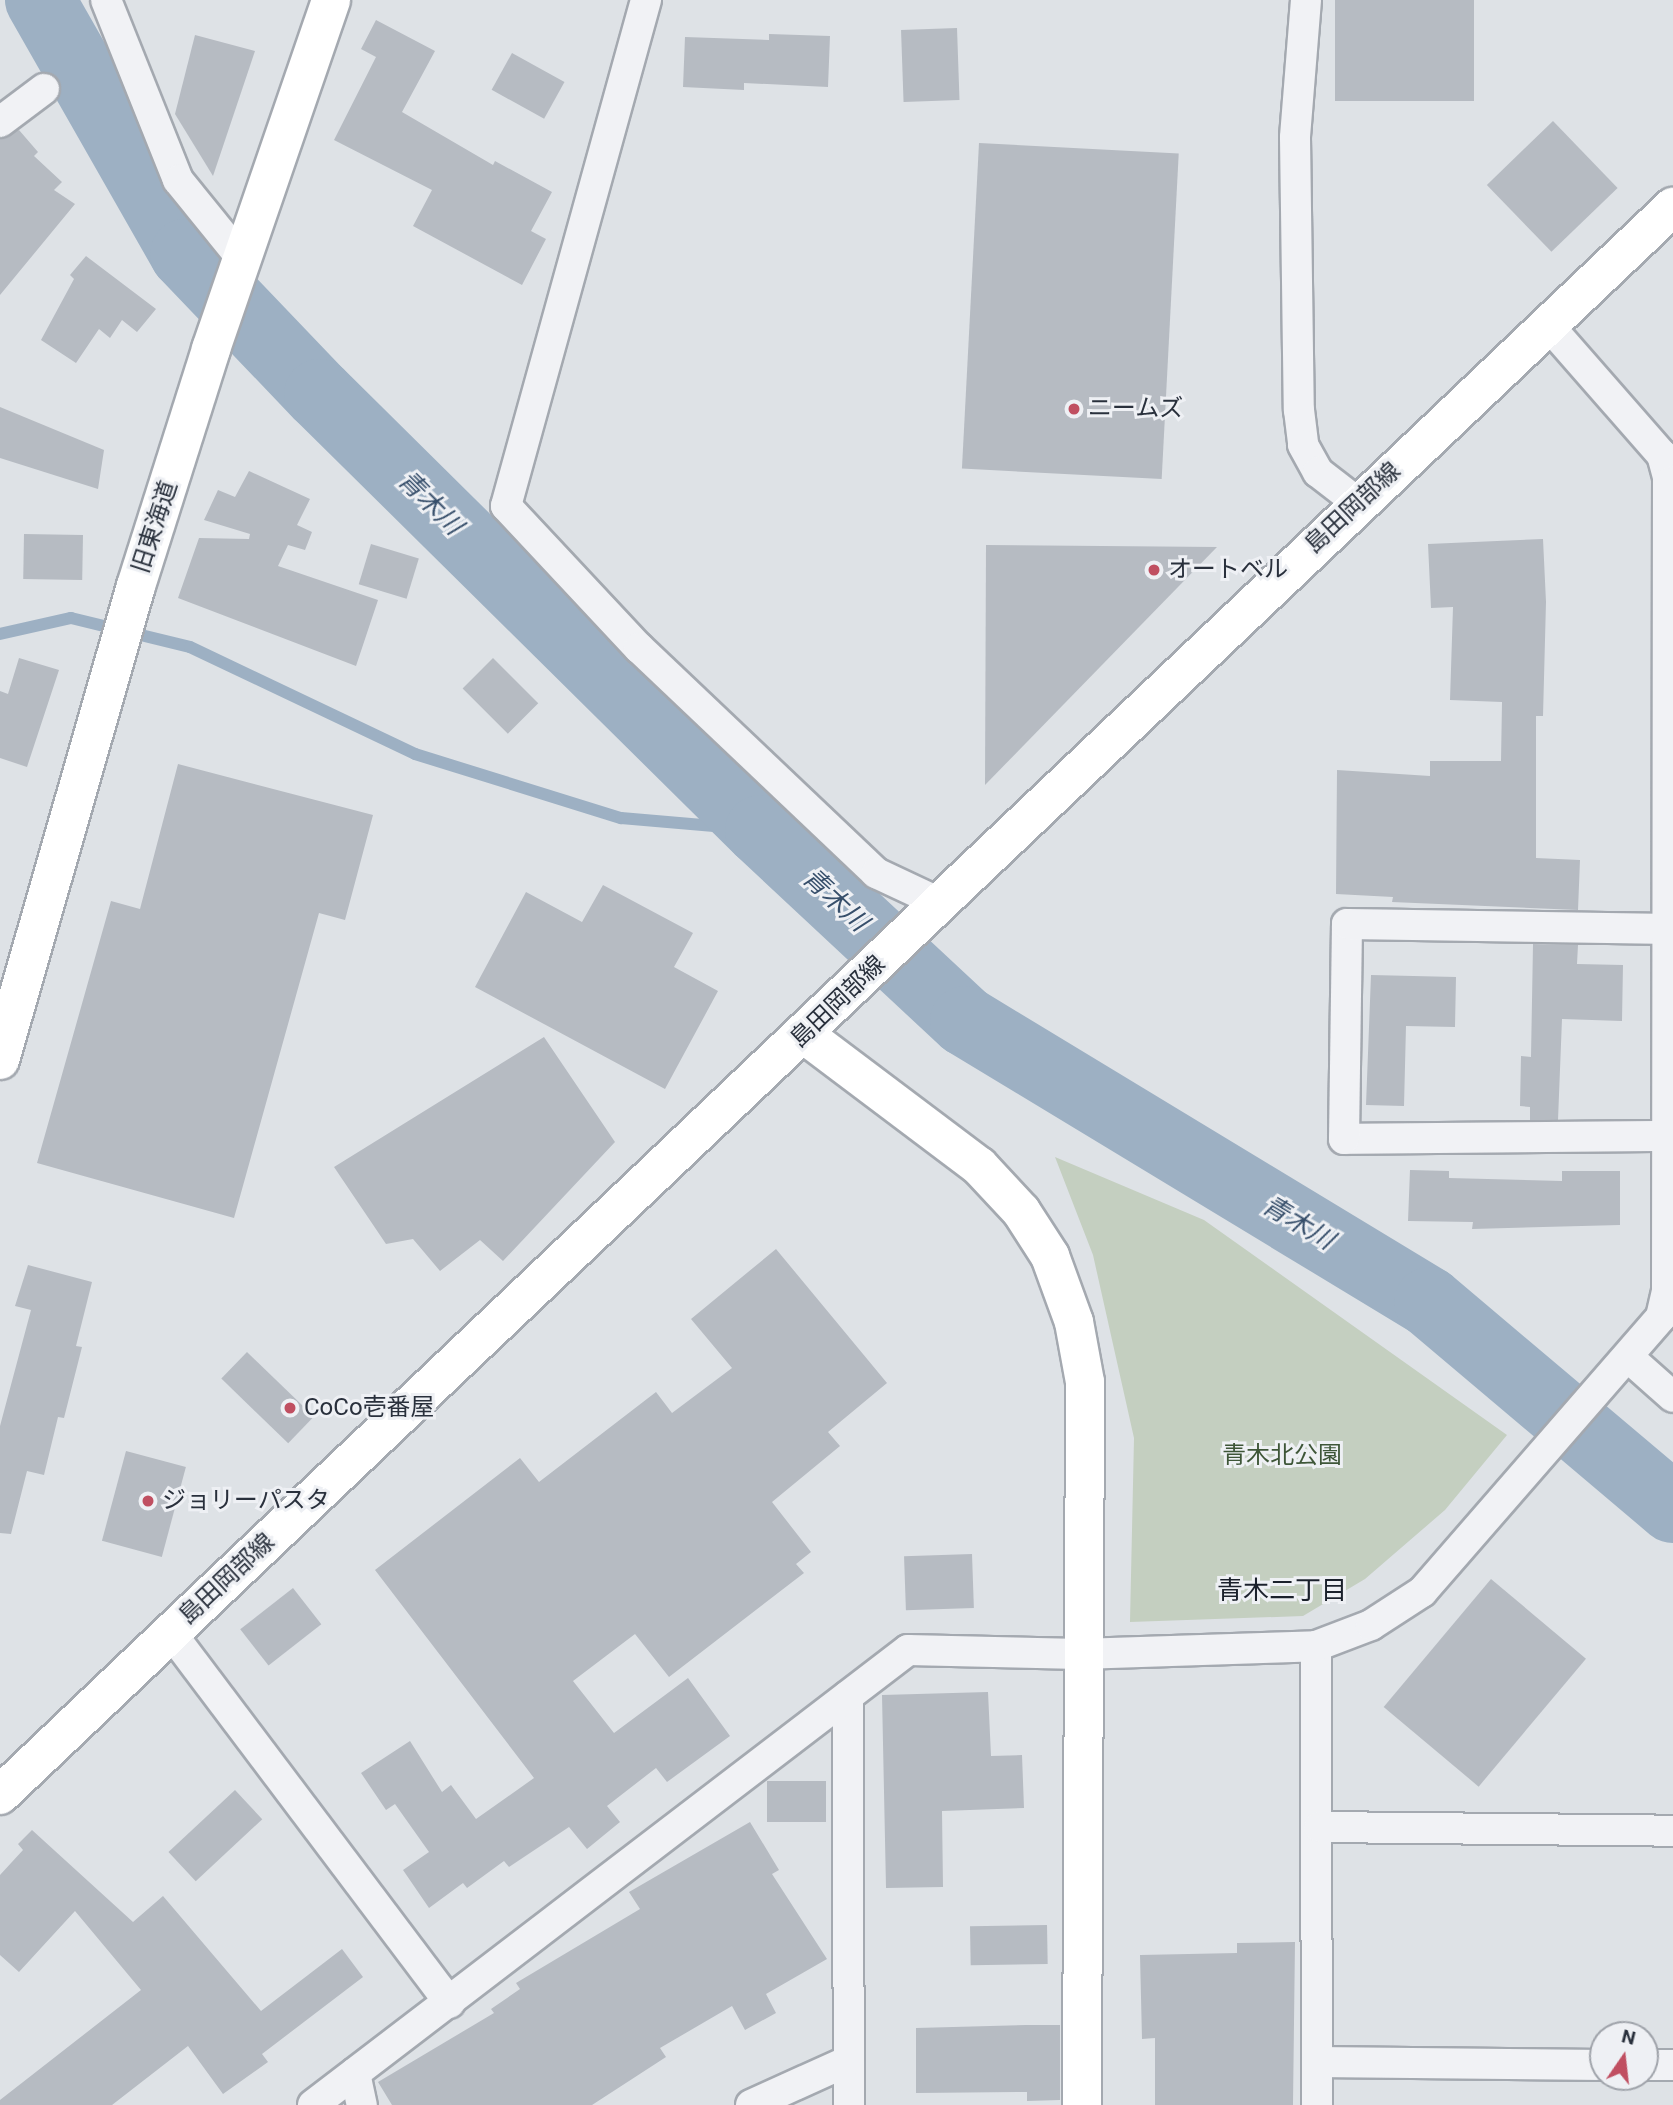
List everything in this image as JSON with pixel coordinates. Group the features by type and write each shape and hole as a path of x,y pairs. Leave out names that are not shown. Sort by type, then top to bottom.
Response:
{"street":[{"path":"106,0 178,180 242,259"},
{"name":"旧東海道","path":"0,1060 136,586 211,349 331,0"},
{"path":"646,0 506,506 639,648 876,873 935,908"},
{"path":"1306,0 1295,138 1300,422 1303,445 1318,472 1357,503"},
{"path":"0,122 44,89"},
{"name":"島田岡部線","path":"0,1796 805,1035 1357,503 1673,206"},
{"path":"313,2105 450,2003 908,1650 1080,1654 1316,1646 1371,1625 1422,1592 1600,1393 1661,1317 1667,1291 1671,477 1661,455 1548,325"},
{"path":"1667,1136 1345,1139 1347,924 1670,929"},
{"path":"805,1035 979,1166 1021,1211 1050,1255 1074,1322 1085,1382 1080,1654 1082,2105"},
{"path":"1628,1357 1673,1397"},
{"path":"171,1633 450,2003"},
{"path":"1316,1646 1319,1827 1317,2105"},
{"path":"848,1696 849,2105"},
{"path":"1319,1827 1673,1830"},
{"path":"751,2105 848,2061"},
{"path":"1317,2062 1589,2065"},
{"path":"355,2073 362,2105"}],"green space":[{"name":"青木北公園","path":"1055,1157 1204,1220 1507,1435 1445,1510 1365,1579 1303,1616 1130,1622 1134,1438 1093,1255"}],"building":[{"path":"1335,0 1474,0 1474,101 1335,101"},
{"path":"376,20 435,51 402,112 493,165 495,161 552,192 531,231 546,239 522,285 413,226 432,190 334,140 376,57 361,49"},
{"path":"957,28 960,100 904,102 901,30"},
{"path":"769,34 830,36 828,87 744,83 744,90 683,87 685,37 769,40"},
{"path":"195,35 255,51 213,176 175,114"},
{"path":"512,53 564,82 544,119 492,90"},
{"path":"1553,121 1618,188 1551,252 1487,185"},
{"path":"19,130 38,152 34,156 62,182 54,190 75,204 0,295 0,139"},
{"path":"979,143 1179,153 1162,479 962,469"},
{"path":"86,256 156,309 137,332 122,320 110,338 99,329 76,363 41,340 74,279 70,275"},
{"path":"0,407 104,450 98,489 0,458"},
{"path":"249,471 310,499 297,525 312,532 305,550 288,545 278,566 378,600 356,666 178,598 199,538 249,539 250,534 204,520 218,490 235,497"},
{"path":"24,534 83,535 82,580 23,579"},
{"path":"1543,539 1546,602 1543,716 1536,716 1536,858 1580,860 1578,910 1392,902 1393,897 1336,894 1337,770 1430,776 1430,761 1501,761 1502,702 1450,700 1453,607 1431,608 1428,544"},
{"path":"371,544 419,559 407,599 359,584"},
{"path":"986,545 1217,547 985,785"},
{"path":"19,658 59,670 27,767 0,758 0,691 8,694"},
{"path":"493,658 538,703 508,734 463,688"},
{"path":"178,764 373,815 345,920 319,913 234,1218 37,1163 111,901 140,909"},
{"path":"603,885 693,933 674,967 718,991 665,1089 475,987 526,892 582,922"},
{"path":"1533,944 1578,945 1577,964 1623,965 1622,1021 1562,1019 1558,1120 1530,1120 1530,1107 1520,1106 1521,1056 1531,1057"},
{"path":"1371,975 1456,977 1455,1027 1406,1026 1404,1106 1366,1105"},
{"path":"544,1037 615,1142 503,1261 480,1240 440,1271 413,1239 386,1244 334,1167"},
{"path":"1410,1170 1449,1171 1449,1178 1562,1181 1562,1171 1620,1171 1620,1225 1472,1229 1473,1222 1408,1221"},
{"path":"776,1249 887,1383 828,1432 840,1446 772,1502 811,1552 796,1564 804,1573 669,1677 635,1634 573,1681 614,1733 688,1678 730,1736 667,1782 656,1768 607,1806 620,1822 587,1849 569,1827 509,1867 504,1861 467,1888 463,1883 429,1908 403,1870 429,1852 395,1804 386,1810 361,1773 410,1741 442,1792 451,1785 476,1819 534,1778 375,1570 520,1458 539,1482 656,1392 672,1413 732,1368 691,1319"},
{"path":"28,1265 92,1282 76,1346 82,1347 64,1418 58,1417 44,1475 27,1471 11,1534 0,1533 0,1426 31,1310 15,1306"},
{"path":"247,1352 314,1417 288,1443 221,1379"},
{"path":"126,1451 186,1467 162,1557 102,1541"},
{"path":"972,1554 974,1608 906,1610 904,1556"},
{"path":"1491,1579 1586,1659 1479,1787 1384,1707"},
{"path":"293,1588 321,1624 269,1665 240,1629"},
{"path":"988,1692 991,1756 1022,1755 1024,1808 942,1811 943,1887 886,1888 882,1695"},
{"path":"767,1781 826,1781 826,1822 767,1822"},
{"path":"235,1790 262,1819 196,1881 168,1852"},
{"path":"750,1822 779,1870 772,1874 827,1959 766,1994 776,2013 745,2030 732,2006 660,2048 666,2057 592,2105 392,2105 378,2082 494,2013 491,2009 520,1989 516,1983 640,1909 629,1892"},
{"path":"32,1830 133,1922 163,1896 261,2011 342,1949 363,1977 262,2054 268,2062 223,2094 188,2046 112,2105 0,2105 0,2100 141,1990 75,1911 19,1972 0,1955 0,1875 23,1850 18,1844"},
{"path":"1047,1925 1048,1964 971,1965 970,1926"},
{"path":"1295,1942 1293,2105 1155,2105 1155,2038 1142,2039 1140,1955 1237,1953 1237,1943"},
{"path":"1060,2025 1060,2100 1027,2101 1027,2092 916,2093 916,2028"}],"waterway":[{"name":"青木川","path":"40,0 185,254 319,394 760,830 965,1021 1429,1302 1673,1508"},
{"path":"72,0 124,147"},
{"path":"0,634 71,618 190,647 415,754 621,818 760,830"}],"place":[{"name":"ニームズ","path":"1074,409"},
{"name":"オートベル","path":"1154,570"},
{"name":"CoCo壱番屋","path":"290,1408"},
{"name":"ジョリーパスタ","path":"148,1501"}],"district":[{"name":"青木二丁目","path":"1282,1591"}]}
